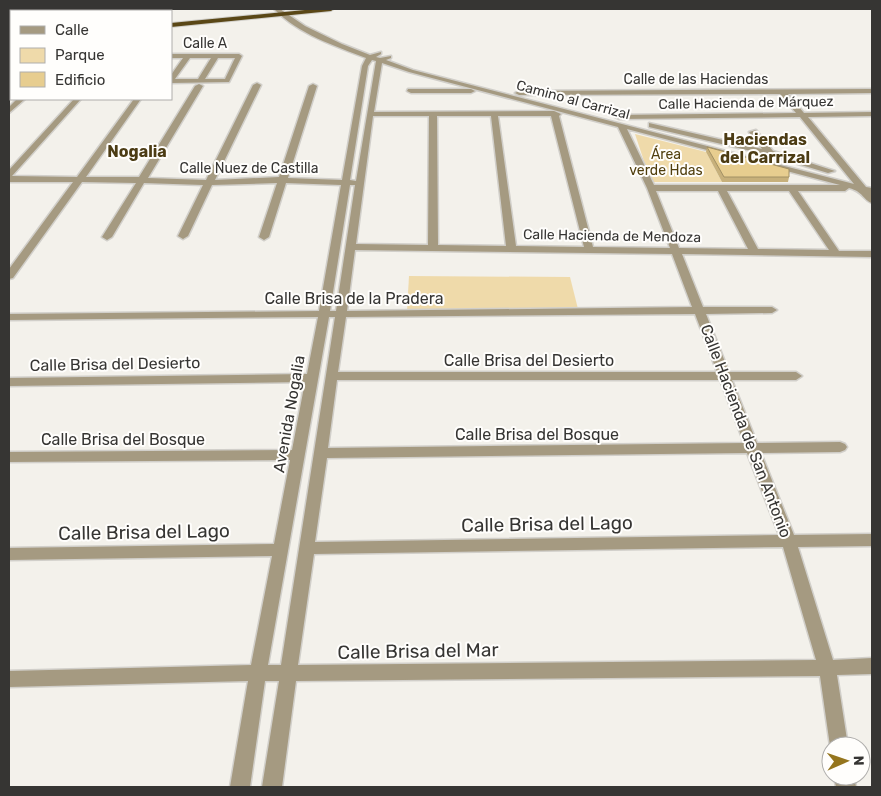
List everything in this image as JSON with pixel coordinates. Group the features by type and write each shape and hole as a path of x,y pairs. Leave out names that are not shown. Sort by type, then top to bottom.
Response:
{"highway":[{"path":"172,19 278,10 331,9"},
{"path":"172,24 278,10"},
{"path":"308,20 314,10"}],"street":[{"name":"Camino al Carrizal","path":"278,10 306,29 379,57 489,91 574,114 656,126 770,153 854,177"},
{"path":"295,10 308,20"},
{"name":"Camino al Carrizal","path":"324,28 379,57 620,121 649,133 863,184"},
{"name":"Calle A","path":"172,56 240,56 227,81 199,83"},
{"path":"172,79 188,56"},
{"path":"107,237 216,56"},
{"path":"272,787 379,57"},
{"name":"Avenida Nogalia","path":"240,787 258,673 324,314 365,66 379,57"},
{"path":"172,80 199,83"},
{"path":"183,236 257,86"},
{"path":"264,237 313,86"},
{"path":"410,90 489,91"},
{"path":"782,91 854,177 872,189"},
{"name":"Calle de las Haciendas","path":"519,93 872,91"},
{"path":"9,111 20,100"},
{"path":"9,175 77,100"},
{"path":"9,276 137,100"},
{"path":"370,114 574,114"},
{"path":"433,114 433,247"},
{"path":"494,114 511,249"},
{"path":"554,114 589,249"},
{"name":"Calle Hacienda de Márquez","path":"620,121 802,114 872,114"},
{"path":"862,114 872,124"},
{"name":"Calle Hacienda de San Antonio","path":"620,121 651,188 788,540 828,668 838,736"},
{"path":"649,133 656,126"},
{"path":"753,132 770,153"},
{"name":"Calle Nuez de Castilla","path":"9,180 143,180 209,183 281,180 361,183"},
{"path":"651,188 791,187 863,184"},
{"path":"863,184 872,200"},
{"path":"791,187 836,253"},
{"path":"721,188 755,253"},
{"name":"Calle Hacienda de Mendoza","path":"352,247 872,254"},
{"name":"Calle Brisa de la Pradera","path":"9,317 772,310"},
{"name":"Calle Brisa del Desierto","path":"333,376 796,376"},
{"name":"Calle Brisa del Desierto","path":"9,382 312,378"},
{"name":"Calle Brisa del Bosque","path":"320,453 754,450 840,447"},
{"name":"Calle Brisa del Bosque","path":"9,457 298,455"},
{"name":"Calle Brisa del Lago","path":"306,548 872,540"},
{"name":"Calle Brisa del Lago","path":"9,554 281,550"},
{"name":"Calle Brisa del Mar","path":"9,678 258,673 872,666"}],"green space":[{"name":"Área verde Hdas","path":"635,134 706,152 722,182 651,182"},
{"path":"409,276 570,277 578,309 407,311"}],"building":[{"path":"707,147 789,169 789,177 724,177"}],"district":[{"name":"Haciendas del Carrizal","path":"765,148"},
{"name":"Nogalia","path":"137,151"}]}
